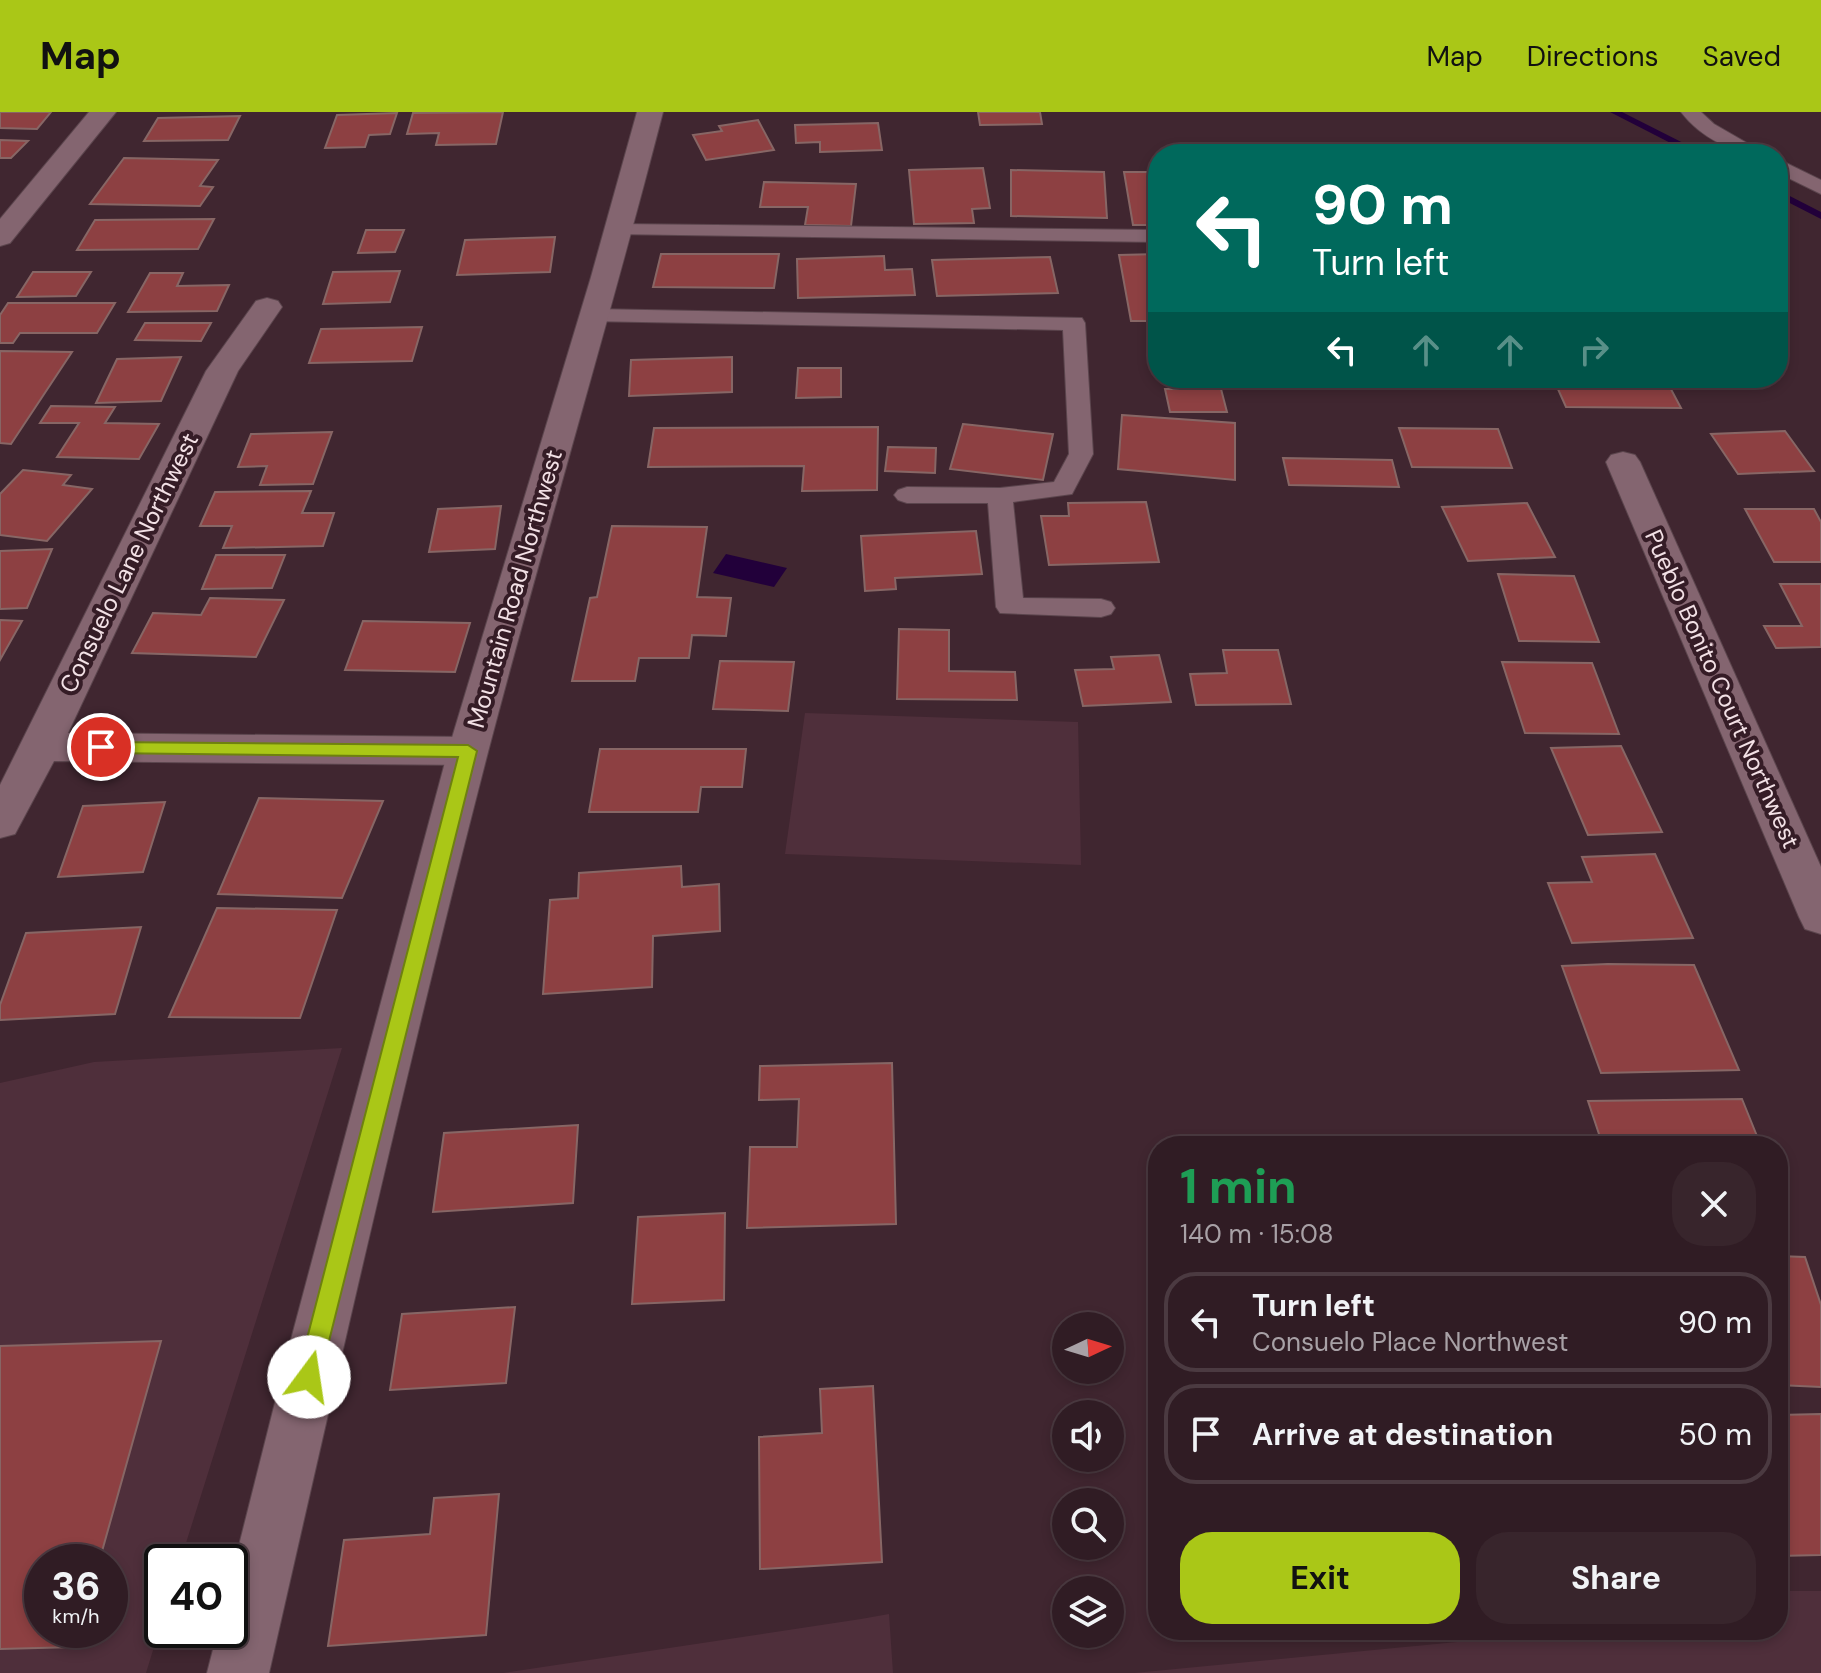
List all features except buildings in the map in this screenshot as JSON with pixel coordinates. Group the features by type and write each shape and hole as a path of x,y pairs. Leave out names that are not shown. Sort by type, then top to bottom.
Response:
{"street":[{"path":"0,237 103,112"},
{"name":"Mountain Road Northwest","path":"238,1673 316,1347 468,751 619,230 650,112"},
{"name":"Consuelo Lane Northwest","path":"0,823 41,747 222,371 267,307"},
{"name":"Pueblo Bonito Court Northwest","path":"1623,462 1821,917"},
{"path":"41,747 468,751"}],"lane":[{"path":"1690,112 1707,128 1737,144"},
{"path":"1788,170 1821,188"},
{"path":"619,230 1148,236"},
{"path":"594,316 1074,323 1081,454 1063,489 1000,496 907,495"},
{"path":"1000,496 1010,607 1101,608"}],"shaded area":[{"path":"726,554 787,568 774,587 713,573"},
{"path":"805,713 1078,722 1081,865 785,854"},
{"path":"342,1048 186,1544 144,1544 144,1648 154,1648 146,1673 0,1673 0,1083 94,1062"},
{"path":"1788,1591 1821,1591 1821,1673 1134,1673 1457,1642 1788,1640"},
{"path":"889,1614 893,1673 503,1673 861,1619"}],"waterway":[{"path":"1615,112 1680,144"},
{"path":"1788,198 1821,216"}],"route":[{"path":"101,747 468,751 309,1377"}]}
